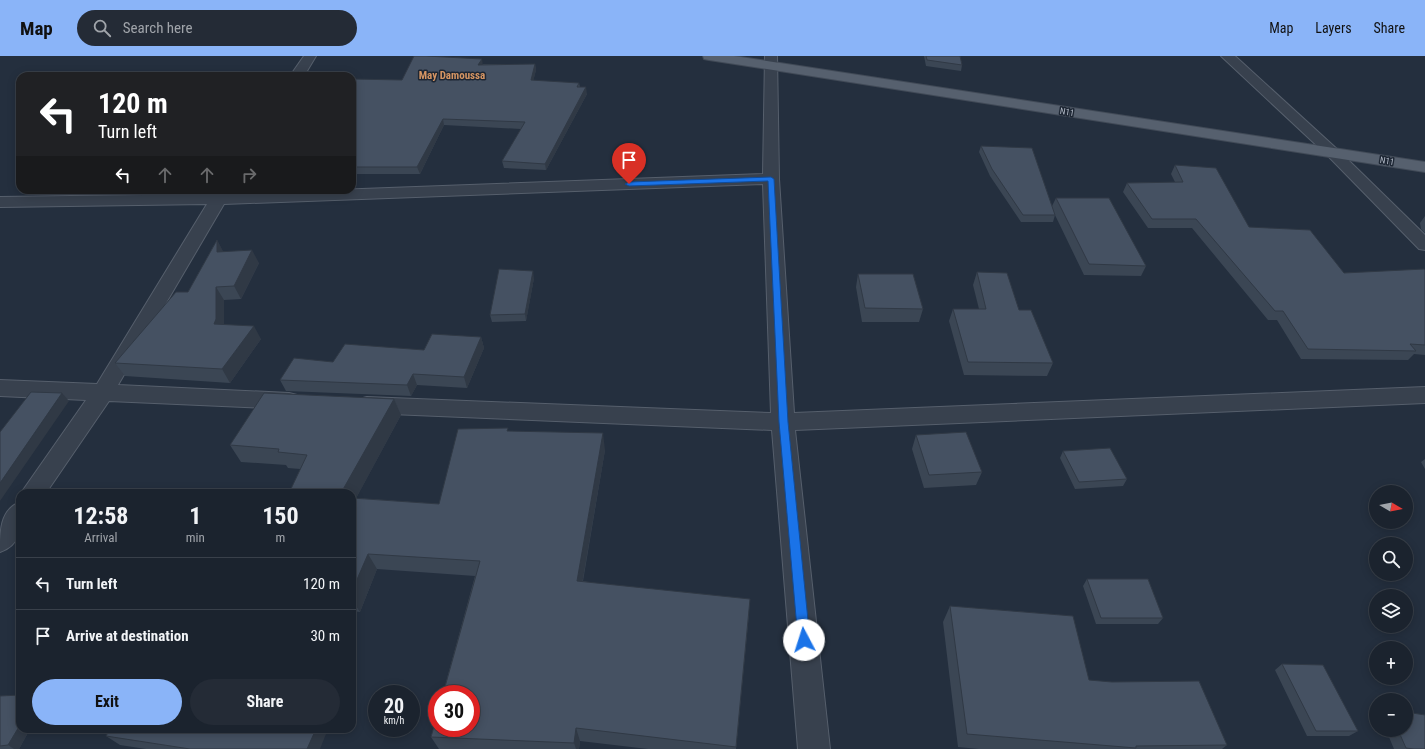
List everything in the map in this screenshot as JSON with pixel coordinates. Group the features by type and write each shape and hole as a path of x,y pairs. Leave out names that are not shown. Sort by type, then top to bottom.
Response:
{"main road":[{"name":"N11","path":"708,56 772,61 1425,167"}],"street":[{"path":"300,72 310,56"},
{"path":"1227,56 1334,153 1425,245"},
{"path":"772,61 771,179 784,422 814,749"},
{"path":"356,191 771,179"},
{"path":"0,202 255,194"},
{"path":"36,489 102,394 221,195"},
{"path":"0,388 102,394 308,402"},
{"path":"348,404 784,422 1425,395"},
{"path":"0,541 16,518"}],"building":[{"path":"414,56 426,56 482,59 478,65 535,64 531,80 579,83 577,87 586,87 545,164 502,161 525,122 443,119 417,167 356,167 356,79 402,80"},
{"path":"926,56 960,56 962,65 927,60"},
{"path":"981,146 1032,148 1055,215 1023,215 992,169"},
{"path":"1175,165 1216,168 1249,227 1310,230 1344,273 1424,269 1425,345 1410,344 1416,351 1308,349 1283,311 1275,311 1196,219 1152,219 1127,183 1183,182"},
{"path":"1056,198 1109,198 1146,266 1089,264"},
{"path":"217,240 217,252 252,250 234,286 216,287 216,319 214,324 254,326 222,369 115,363 176,292 188,292"},
{"path":"499,269 533,271 525,314 490,315"},
{"path":"977,272 1007,273 1019,310 1031,310 1053,363 968,362 953,309 986,309"},
{"path":"858,274 913,274 923,309 865,308"},
{"path":"432,334 481,337 464,377 413,374 407,385 280,380 294,358 333,362 345,344 424,350"},
{"path":"31,392 62,393 0,483 0,432"},
{"path":"264,393 394,399 343,489 291,489 307,455 278,452 279,449 230,445"},
{"path":"508,428 507,431 603,433 577,581 750,599 736,747 576,728 574,743 431,737 480,737 480,685 446,685 480,561 368,554 356,582 356,498 439,504 458,429"},
{"path":"966,432 982,472 929,475 916,435"},
{"path":"1110,448 1127,479 1079,482 1063,451"},
{"path":"1087,579 1148,579 1163,618 1101,618"},
{"path":"950,606 1073,616 1089,680 1112,682 1199,681 1227,745 1136,746 1136,748 967,734"},
{"path":"1282,664 1323,665 1358,731 1316,731"},
{"path":"16,695 16,732 8,745 0,746 0,696"},
{"path":"1413,713 1425,715 1425,749 1406,748 1401,737 1413,737"},
{"path":"108,733 314,733 307,749 190,749 106,736"}],"district":[{"name":"May Damoussa","path":"452,75"}],"route":[{"path":"629,184 771,179 784,422 804,640"}]}
